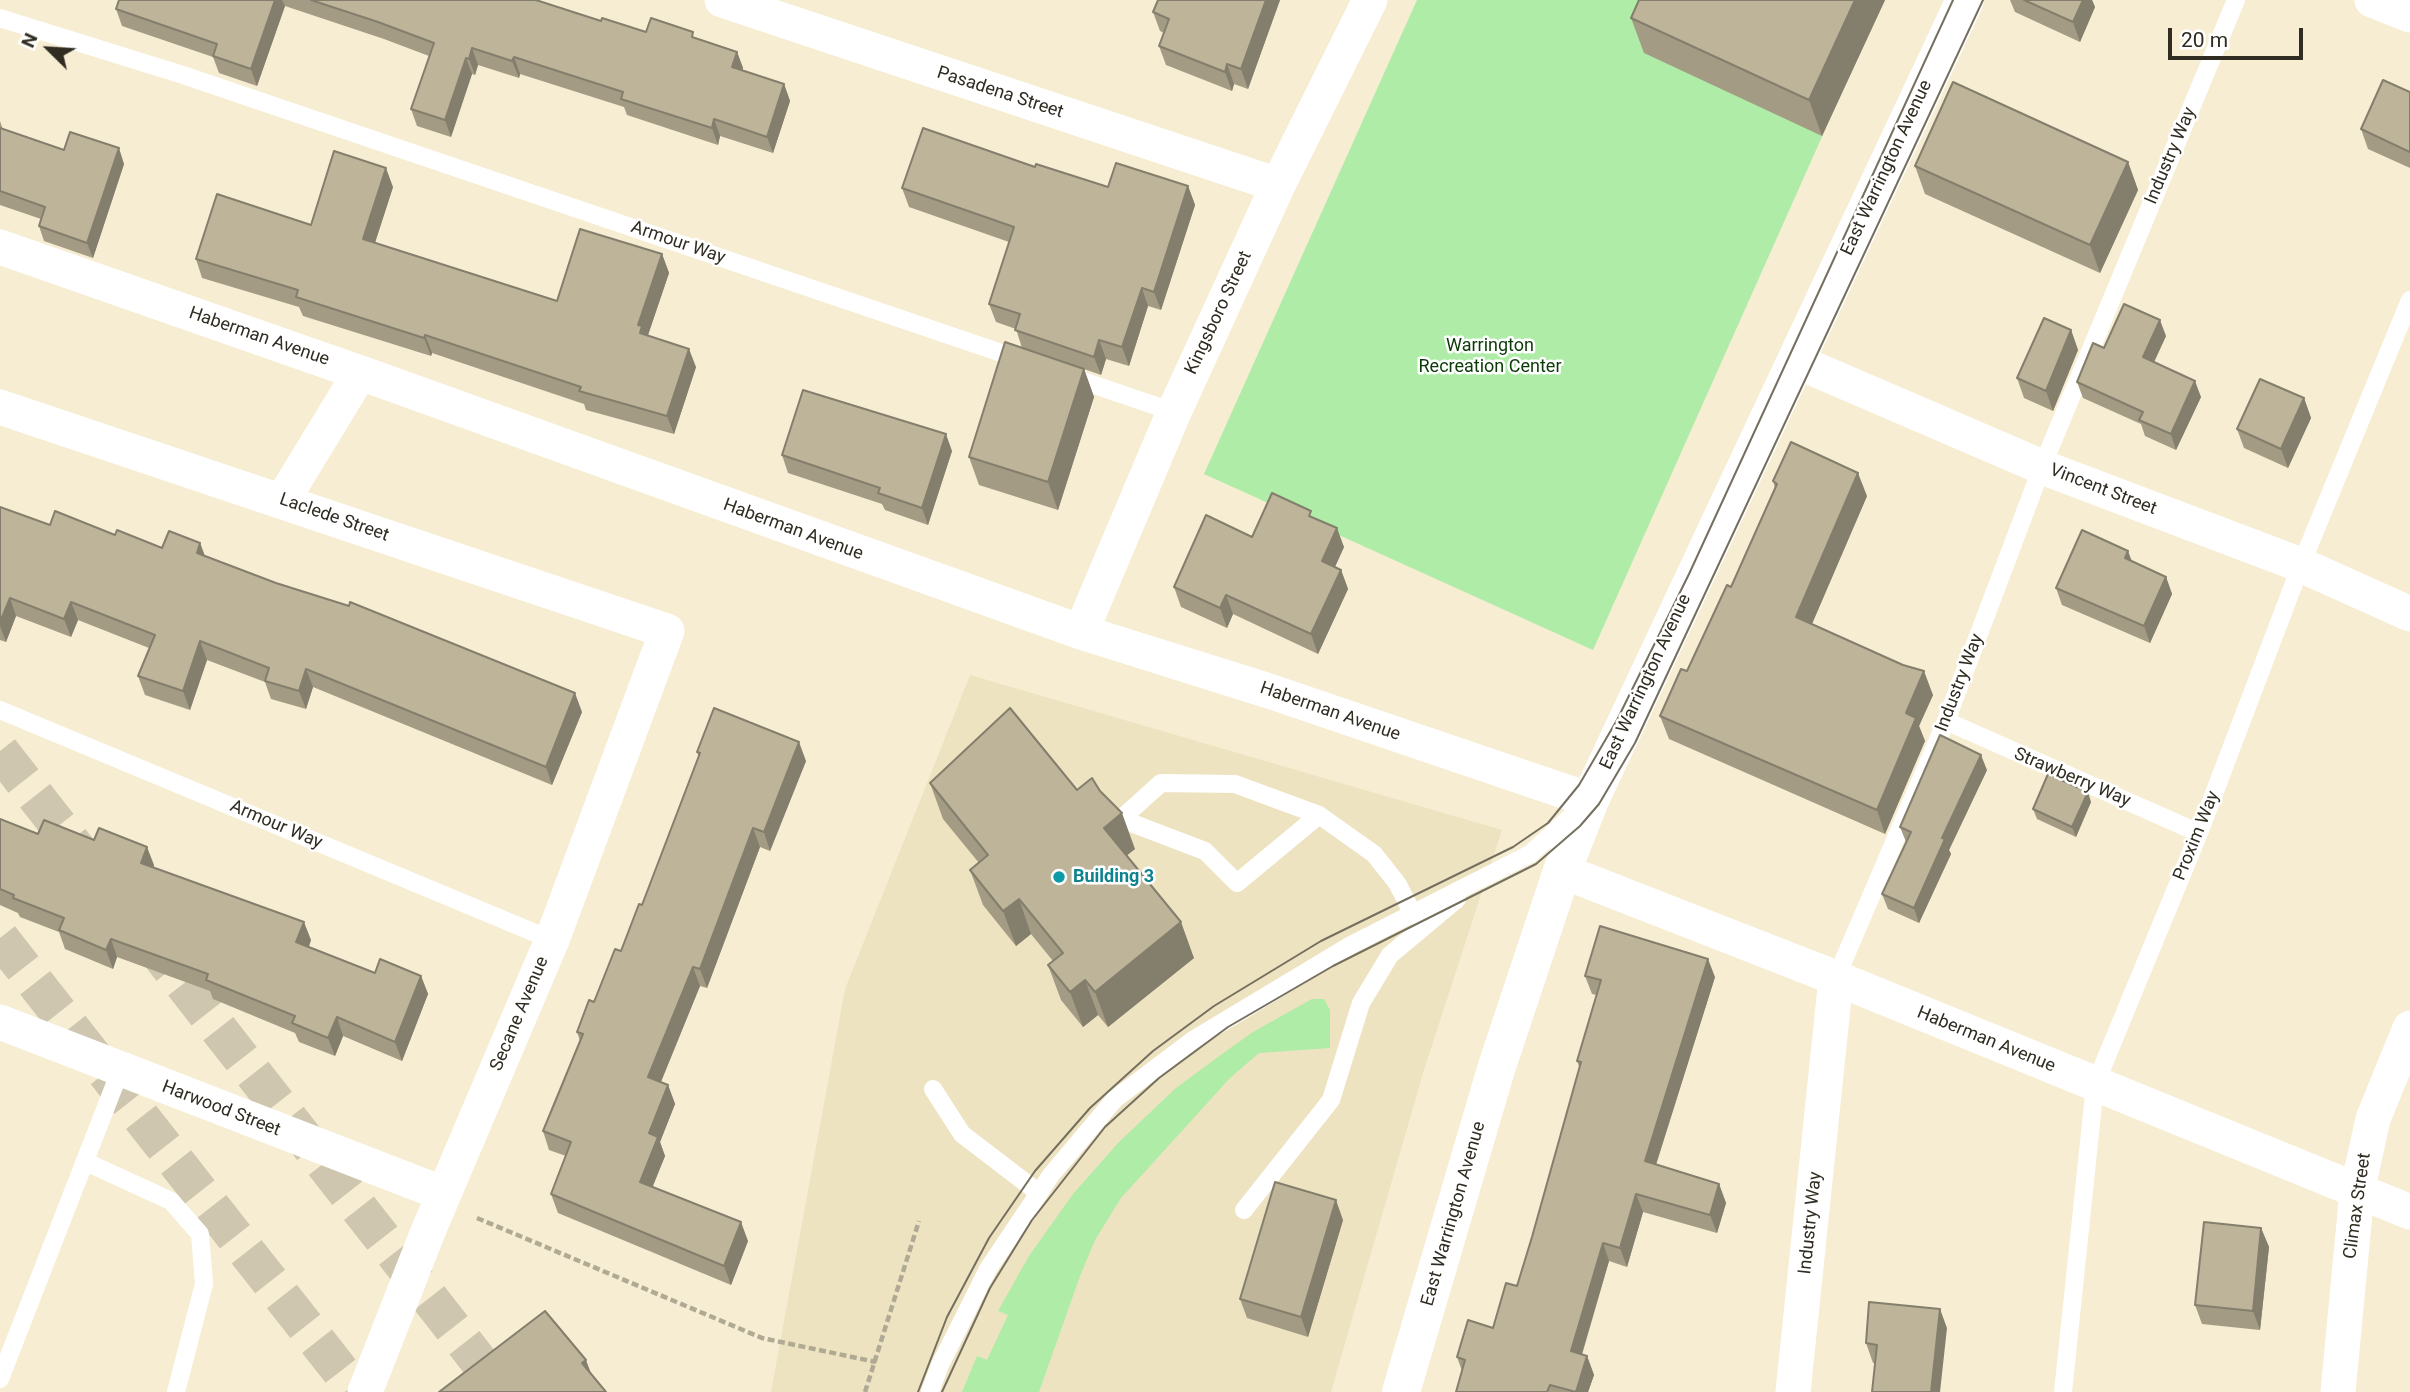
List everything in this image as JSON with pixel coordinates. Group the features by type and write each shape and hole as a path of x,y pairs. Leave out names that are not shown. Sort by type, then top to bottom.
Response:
{"main road":[{"name":"East Warrington Avenue","path":"1401,1392 1497,1066 1562,871 1590,800 1798,362 1965,0"}],"street":[{"name":"Pasadena Street","path":"722,0 1278,185"},
{"name":"Kingsboro Street","path":"1081,632 1174,412 1278,185 1370,0"},
{"path":"2372,0 2410,15"},
{"name":"Haberman Avenue","path":"0,247 1081,632 1269,691 1590,800"},
{"name":"Vincent Street","path":"1798,362 2042,467 2301,565 2410,614"},
{"path":"282,500 360,373"},
{"name":"Laclede Street","path":"0,407 667,631"},
{"name":"Secane Avenue","path":"365,1392 444,1194 552,940 667,631"},
{"name":"Haberman Avenue","path":"1562,871 1836,978 2410,1212"},
{"name":"Industry Way","path":"1793,1392 1836,978"},
{"name":"Harwood Street","path":"0,1022 120,1071 444,1194"},
{"name":"Climax Street","path":"2338,1392 2357,1192 2373,1119 2410,1028"}],"lane":[{"name":"Industry Way","path":"1836,978 1946,721 2042,467 2236,0"},
{"name":"Armour Way","path":"0,18 183,75 1174,412"},
{"name":"Proxim Way","path":"2063,1392 2095,1085 2199,833 2301,565 2410,300"},
{"name":"Armour Way","path":"0,710 552,940"},
{"name":"Strawberry Way","path":"1946,721 2199,833"},
{"path":"1319,815 1237,883 1205,851 1121,819 1161,783 1235,784 1319,815 1374,854 1396,883 1413,914"},
{"path":"930,1392 940,1365 988,1269 1039,1193 1115,1099 1193,1040 1352,946 1530,854 1590,800"},
{"path":"1244,1210 1331,1100 1362,1003 1390,955 1472,885"},
{"path":"0,1379 120,1071"},
{"path":"933,1089 962,1134 1039,1193"},
{"path":"86,1162 172,1201 200,1234 204,1284 176,1392"}],"path":[{"path":"471,1215 761,1338 876,1362"},
{"path":"865,1392 919,1221"}],"shaded area":[{"path":"970,675 1502,830 1423,1073 1331,1392 771,1392 845,989"}],"green space":[{"name":"Warrington Recreation Center","path":"1417,0 1883,0 1593,650 1204,474"},
{"path":"1312,999 1324,999 1330,1010 1330,1048 1259,1053 1230,1078 1121,1198 1095,1240 1039,1392 962,1392 977,1356 987,1360 1008,1315 998,1311 1029,1256 1073,1194 1119,1142 1176,1088 1253,1032"}],"building":[{"path":"119,0 275,0 251,69 213,56 217,44 116,9"},
{"path":"311,0 536,0 646,32 651,18 693,32 692,37 737,52 732,67 784,84 767,137 714,119 712,128 621,99 623,92 514,57 512,61 472,48 469,59 466,58 445,120 411,109 434,43"},
{"path":"1158,0 1266,0 1241,69 1227,64 1225,72 1159,46 1169,19 1153,12"},
{"path":"1639,0 1855,0 1809,100 1631,18"},
{"path":"2024,0 2083,0 2073,22"},
{"path":"2383,80 2410,92 2410,152 2361,129"},
{"path":"1953,82 2128,162 2090,245 1915,166"},
{"path":"0,128 64,150 70,132 119,148 87,243 39,226 45,207 0,191"},
{"path":"923,128 1035,167 1036,164 1108,187 1116,163 1188,186 1154,292 1142,288 1122,347 1099,340 1094,357 1015,330 1020,314 989,304 1014,227 902,188"},
{"path":"334,151 386,168 363,239 557,301 580,229 662,254 638,325 642,326 640,333 689,349 667,416 579,391 581,387 425,335 424,338 296,297 298,290 196,259 217,194 311,225"},
{"path":"2124,304 2160,320 2143,357 2195,381 2171,434 2139,420 2143,412 2077,382 2093,343 2104,348"},
{"path":"2044,318 2071,330 2046,391 2017,378"},
{"path":"1005,342 1084,369 1048,482 969,457"},
{"path":"2260,379 2304,398 2281,449 2237,429"},
{"path":"803,390 946,434 922,508 878,493 880,488 782,455"},
{"path":"1791,442 1858,473 1796,617 1903,665 1924,671 1906,713 1916,718 1877,810 1660,716 1681,669 1687,671 1727,585 1731,587 1777,484 1773,481"},
{"path":"1272,493 1311,511 1309,516 1337,528 1322,561 1341,570 1311,634 1226,595 1220,608 1174,587 1206,515 1252,537"},
{"path":"0,507 50,525 55,511 115,535 117,530 162,548 169,531 200,543 197,553 276,583 349,606 350,602 575,693 546,767 306,669 299,691 265,681 269,668 200,641 183,691 138,676 155,635 71,602 64,619 10,598 0,622"},
{"path":"2082,530 2128,551 2125,558 2166,577 2144,626 2056,588"},
{"path":"714,708 799,742 764,832 753,828 700,969 693,967 648,1077 668,1085 649,1133 658,1137 640,1182 741,1222 724,1266 551,1194 571,1142 543,1131 583,1034 577,1032 589,1000 594,1002 615,949 621,951 639,904 642,905 700,753 697,752"},
{"name":"Building 3","path":"1010,708 1077,790 1092,778 1100,791 1122,813 1104,828 1181,922 1095,992 1085,980 1070,992 1048,965 1063,953 1019,899 1003,911 970,870 988,855 930,783"},
{"path":"1940,735 1981,755 1942,838 1945,839 1914,908 1882,894 1911,832 1900,827"},
{"path":"2048,774 2088,792 2072,827 2033,809"},
{"path":"0,819 38,834 44,820 94,840 99,828 147,847 141,863 304,922 296,942 375,973 380,959 421,976 395,1042 337,1017 328,1038 292,1023 295,1016 206,980 208,974 111,939 106,950 59,930 64,918 13,898 14,895 0,889"},
{"path":"1600,926 1708,959 1645,1161 1719,1184 1710,1215 1636,1194 1620,1248 1603,1243 1571,1351 1587,1356 1576,1392 1550,1385 1547,1392 1456,1392 1465,1360 1457,1357 1468,1320 1493,1328 1506,1283 1517,1286 1581,1062 1577,1061 1601,980 1585,976"},
{"path":"1275,1182 1336,1200 1301,1317 1240,1299"},
{"path":"2204,1222 2261,1228 2253,1311 2195,1305"},
{"path":"1869,1302 1940,1309 1931,1392 1872,1392 1877,1345 1866,1343"},
{"path":"545,1311 586,1360 582,1363 606,1392 439,1392"}],"tunnel":[{"path":"0,751 91,867"},
{"path":"0,938 357,1392"},
{"path":"148,939 503,1392"}],"tram line":[{"path":"918,1392 947,1317 989,1238 1035,1171 1090,1108 1153,1051 1214,1006 1321,941 1513,847 1548,823 1579,785 1617,720 1689,574 1953,0"},
{"path":"942,1392 990,1288 1032,1220 1105,1127 1159,1078 1228,1027 1333,966 1536,864 1580,826 1599,804 1635,743 1983,0"}],"place":[{"name":"Building 3","path":"1059,877"}]}
